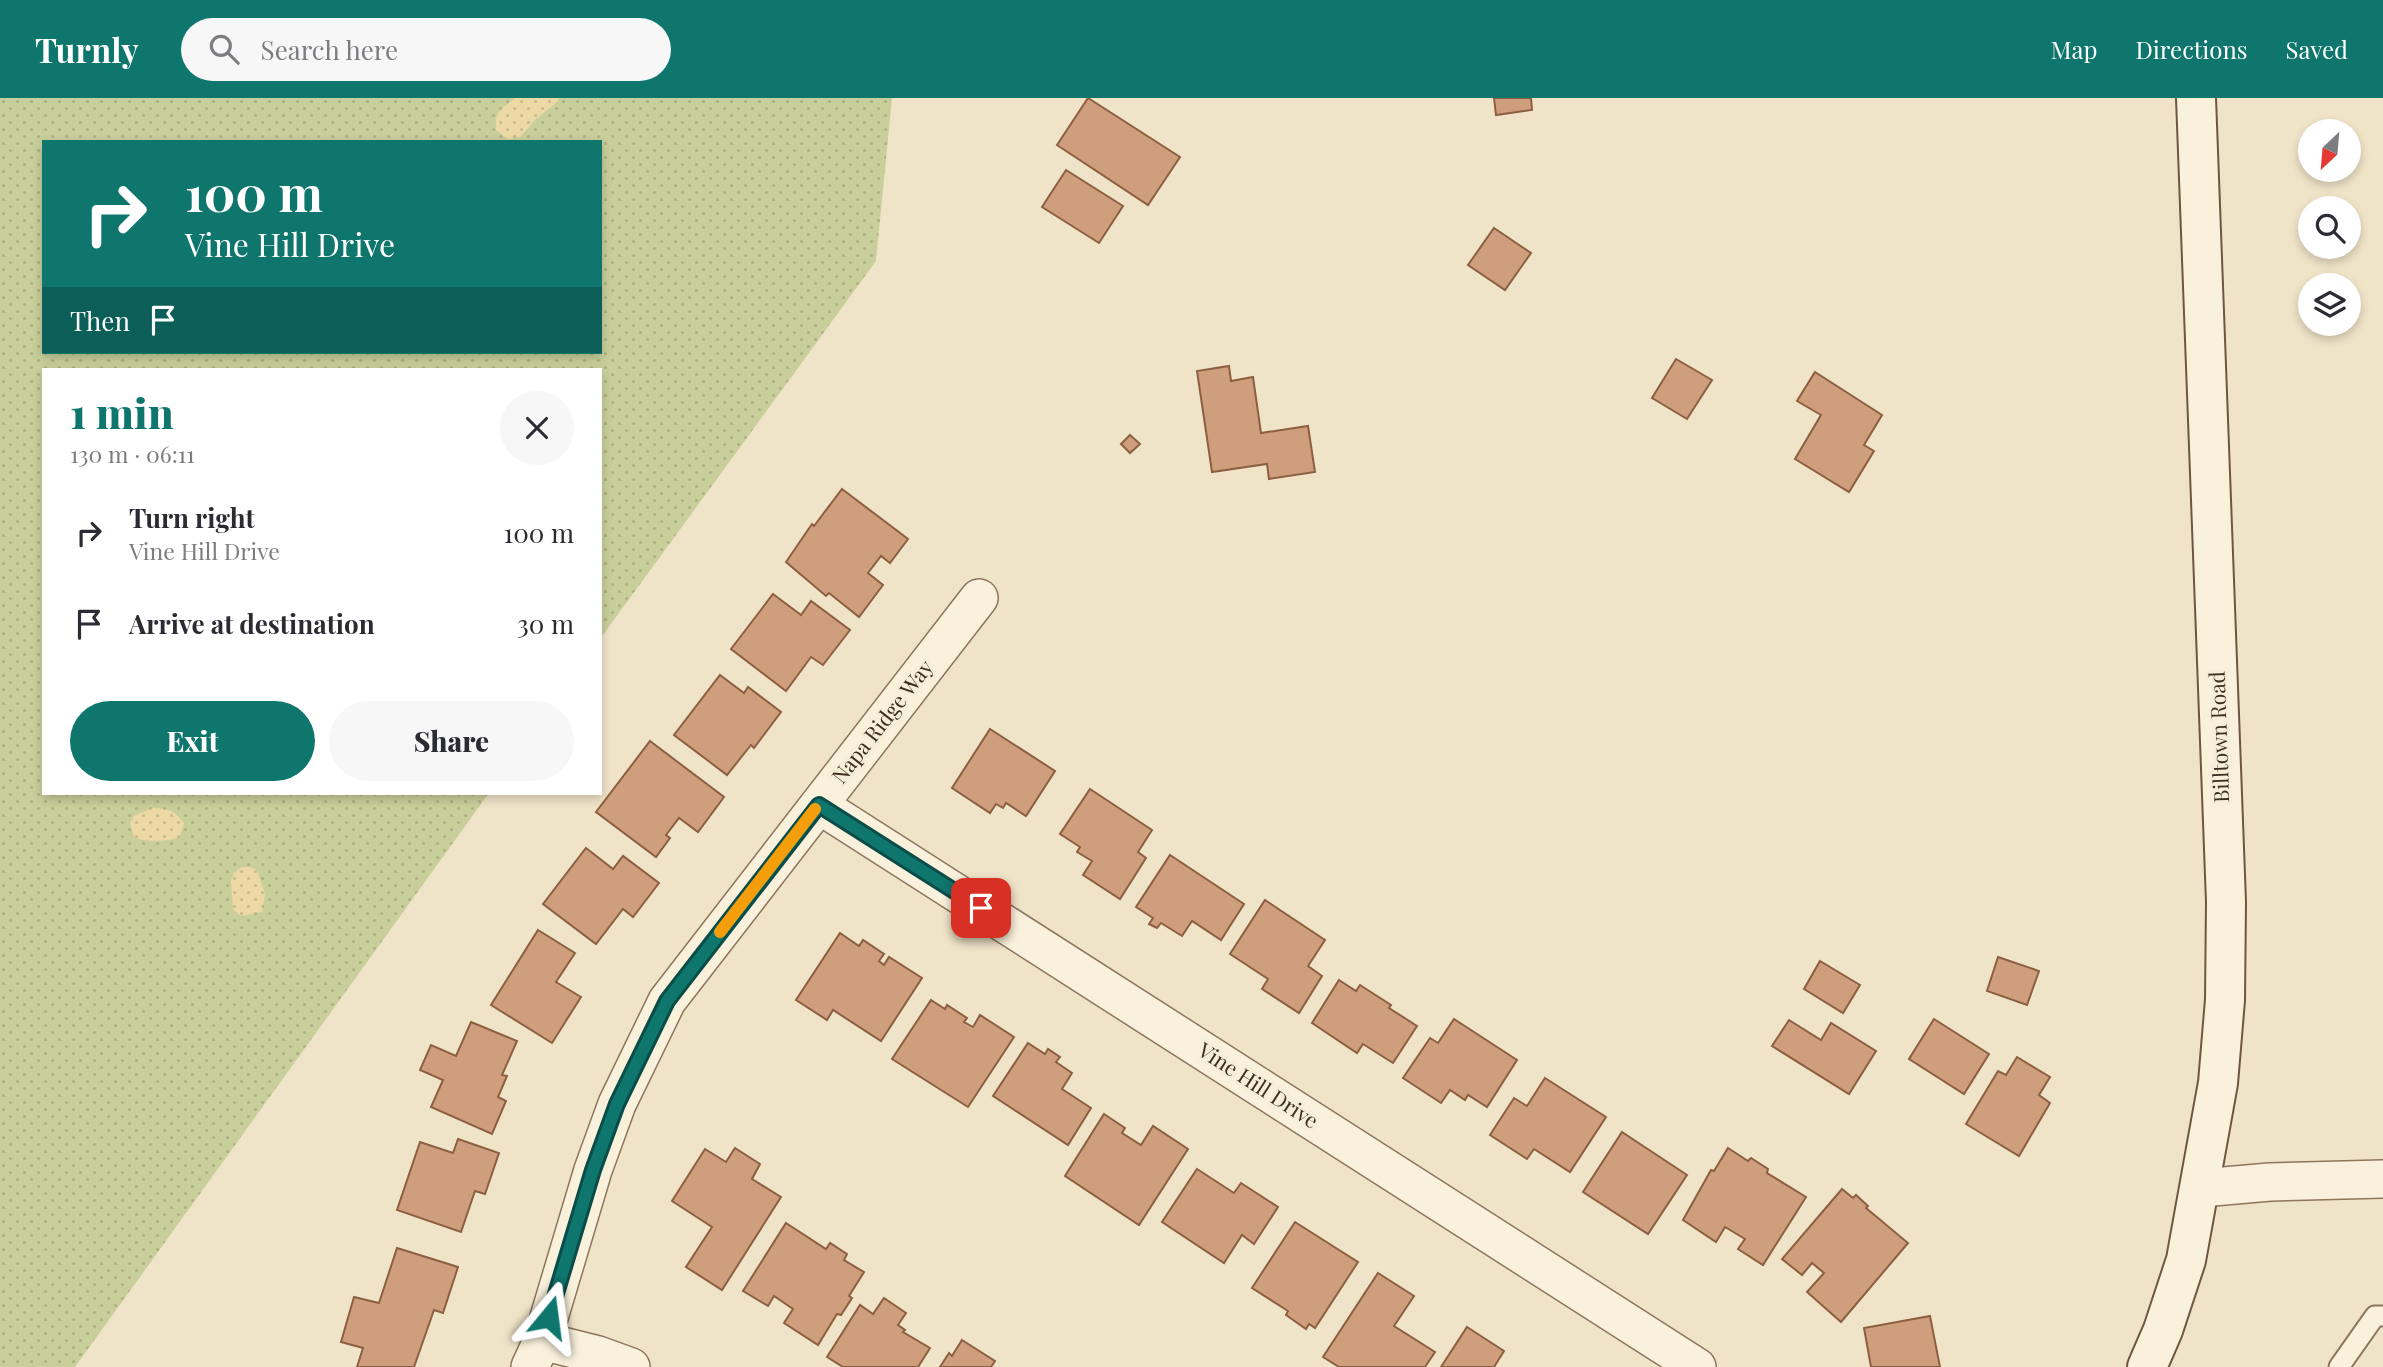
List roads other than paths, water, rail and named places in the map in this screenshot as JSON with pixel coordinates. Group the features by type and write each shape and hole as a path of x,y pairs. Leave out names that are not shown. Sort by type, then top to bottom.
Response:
{"main road":[{"name":"Billtown Road","path":"2147,1367 2163,1330 2186,1260 2218,1083 2225,1000 2225,902 2196,98"}],"street":[{"name":"Napa Ridge Way","path":"536,1354 602,1143 617,1104 667,1001 979,598"},
{"name":"Vine Hill Drive","path":"819,805 1697,1367"},
{"path":"2201,1188 2270,1182 2383,1179"},
{"path":"536,1354 598,1354 631,1367"}],"lane":[{"path":"2340,1367 2375,1316 2383,1316"}]}
